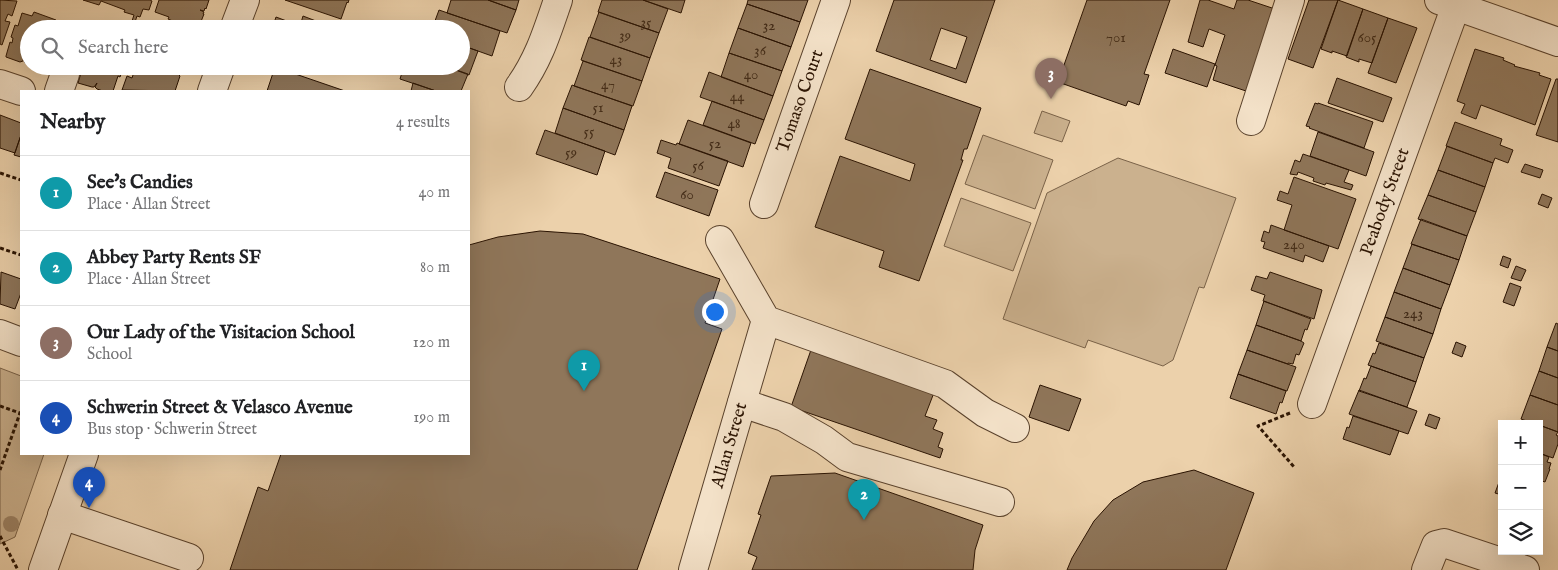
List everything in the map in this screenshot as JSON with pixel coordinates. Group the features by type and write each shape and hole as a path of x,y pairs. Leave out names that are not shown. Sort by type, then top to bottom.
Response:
{"street":[{"path":"237,20 245,0"},
{"path":"519,87 530,72 538,56 558,0"},
{"name":"Tomaso Court","path":"764,204 836,0"},
{"path":"1251,121 1290,0"},
{"path":"1451,2 1558,42"},
{"name":"Peabody Street","path":"1312,404 1451,2"},
{"path":"212,90 218,75"},
{"path":"0,84 20,91"},
{"path":"720,240 766,320 945,384 985,413 1016,428"},
{"name":"Allan Street","path":"693,570 766,320"},
{"path":"0,334 20,342"},
{"path":"742,403 784,417 824,440 846,457 1000,502"},
{"path":"43,570 84,455"},
{"path":"62,516 189,558"},
{"path":"1426,570 1436,545 1444,542 1525,570"}],"path":[{"path":"0,173 20,180"},
{"path":"0,248 20,255"},
{"path":"1295,468 1258,426 1312,404"},
{"path":"0,406 20,413"},
{"path":"0,470 20,416"},
{"path":"0,536 15,564"}],"shaded area":[{"path":"1042,111 1070,121 1062,142 1034,133"},
{"path":"983,135 1053,160 1035,209 965,184"},
{"path":"1118,158 1236,198 1204,288 1199,287 1173,360 1163,366 1088,340 1085,348 1003,319 1047,193"},
{"path":"961,198 1031,223 1013,271 944,246"},
{"path":"0,368 20,376 20,455 44,455 15,537 0,544"}],"building":[{"path":"0,0 17,1 12,16 8,14 5,21 10,22 2,45 0,44"},
{"path":"83,0 152,1 149,10 143,9 140,17 137,16 136,20 132,20 134,15 124,12 125,10 101,1 99,5"},
{"path":"159,0 209,0 206,9 204,11 200,10 204,12 202,20 170,20 168,19 169,17 155,12"},
{"path":"285,0 349,0 341,19"},
{"path":"451,0 488,0 516,10 507,33 447,13"},
{"path":"488,0 519,0 516,10"},
{"path":"602,0 643,0 668,9 659,33 598,12"},
{"path":"643,0 685,0 681,13"},
{"path":"748,0 808,0 800,22 747,4"},
{"path":"894,0 995,0 966,83 876,51","holes":["941,28 967,37 956,69 930,60"]},
{"path":"1087,0 1170,0 1144,74 1149,75 1139,105 1128,101 1126,106 1058,82"},
{"path":"1200,0 1208,0 1234,9 1237,0 1248,0 1278,10 1246,91 1213,80 1217,66 1215,65 1225,35 1209,29 1203,47 1188,42"},
{"path":"1309,0 1338,0 1313,68 1288,59"},
{"path":"1338,0 1363,9 1347,56 1321,49"},
{"path":"747,4 800,22 791,47 738,28"},
{"path":"1363,9 1388,18 1372,63 1359,59 1359,62 1346,57"},
{"path":"439,10 468,20 435,20"},
{"path":"34,12 56,20 20,20 20,62 6,57 10,42 12,43 13,38 11,37 15,25 18,26 22,13 32,16"},
{"path":"599,12 659,33 650,58 590,37"},
{"path":"303,16 313,20 302,20"},
{"path":"1388,18 1417,28 1396,83 1368,73"},
{"path":"470,21 500,31 492,56 470,48"},
{"path":"738,28 791,47 782,71 729,53"},
{"path":"589,37 650,58 642,81 581,60"},
{"path":"470,48 478,51 470,72"},
{"path":"1173,49 1215,64 1207,87 1165,73"},
{"path":"1475,49 1504,58 1503,60 1514,66 1540,73 1539,75 1551,79 1535,125 1481,105 1476,119 1461,113 1465,104 1457,101"},
{"path":"729,53 782,71 773,96 721,77"},
{"path":"583,61 642,81 633,106 574,86"},
{"path":"870,69 981,108 967,149 964,149 961,160 963,160 919,281 879,267 884,251 815,227 840,156 910,181 915,164 845,139"},
{"path":"709,72 773,96 764,120 700,97"},
{"path":"80,75 121,75 120,77 118,76 113,90 97,89 95,87 97,83 92,87 78,83"},
{"path":"133,75 180,76 175,90 122,90 127,76 132,78"},
{"path":"272,75 298,75 342,90 267,90"},
{"path":"401,75 468,75 461,90 433,90 400,79"},
{"path":"1337,78 1392,98 1383,122 1328,103"},
{"path":"1556,79 1558,79 1558,142 1536,135"},
{"path":"413,83 433,90 411,90"},
{"path":"572,85 632,106 624,130 563,108"},
{"path":"712,101 764,120 755,144 703,125"},
{"path":"1315,103 1373,122 1364,148 1306,126"},
{"path":"563,108 624,130 615,155 555,133"},
{"path":"0,115 20,123 20,138 15,153 0,148"},
{"path":"688,120 751,143 743,167 679,144"},
{"path":"1455,122 1502,139 1500,145 1513,150 1508,163 1495,158 1493,163 1446,146"},
{"path":"545,130 605,151 597,175 536,154"},
{"path":"1318,132 1374,152 1366,176 1310,156"},
{"path":"20,138 20,157 14,155"},
{"path":"661,140 676,145 677,143 728,161 719,186 668,168 671,158 657,153"},
{"path":"1447,146 1493,163 1485,187 1438,170"},
{"path":"1303,154 1349,170 1344,182 1353,185 1351,190 1313,181 1314,178 1298,172 1297,175 1290,174 1295,160 1300,162"},
{"path":"1525,164 1543,170 1540,178 1521,172"},
{"path":"1438,170 1485,187 1476,212 1428,195"},
{"path":"665,172 718,190 709,216 656,197"},
{"path":"1294,177 1356,199 1338,249 1284,230 1292,205 1277,200 1280,191 1288,194"},
{"path":"1542,194 1552,198 1548,208 1538,204"},
{"path":"1428,195 1476,212 1467,236 1418,219"},
{"path":"1421,219 1467,236 1459,260 1411,244"},
{"path":"1271,225 1329,246 1323,262 1305,255 1303,262 1263,248 1265,242 1261,241 1264,231 1269,233"},
{"path":"540,231 583,234 720,279 705,323 722,329 637,570 230,570 258,487 268,491 281,455 470,455 470,245 498,237"},
{"path":"1412,244 1459,260 1450,285 1403,268"},
{"path":"1503,256 1511,259 1508,268 1500,265"},
{"path":"1516,266 1526,270 1521,281 1511,278"},
{"path":"1403,268 1450,285 1441,309 1394,292"},
{"path":"1,272 20,279 20,296 15,309 0,304"},
{"path":"1270,272 1322,290 1314,319 1263,301 1265,295 1251,290 1256,276 1267,279"},
{"path":"1510,283 1521,287 1514,306 1503,302"},
{"path":"1394,292 1441,309 1433,334 1385,317"},
{"path":"1264,301 1311,319 1301,341 1256,325"},
{"path":"1385,317 1433,334 1424,358 1376,341"},
{"path":"1556,323 1558,324 1558,351 1547,347"},
{"path":"1256,325 1304,343 1299,355 1296,354 1293,364 1247,350"},
{"path":"1456,342 1466,346 1462,357 1452,353"},
{"path":"1379,343 1424,358 1416,382 1368,365"},
{"path":"812,347 935,390 925,416 937,420 933,429 943,433 938,447 943,449 940,458 791,407"},
{"path":"1547,347 1558,351 1558,378 1539,371"},
{"path":"1247,350 1296,367 1287,391 1238,374"},
{"path":"1371,366 1416,382 1407,407 1359,391"},
{"path":"1539,371 1558,378 1558,405 1530,395"},
{"path":"1238,374 1286,391 1276,414 1230,398"},
{"path":"1040,385 1081,399 1069,431 1029,417"},
{"path":"1359,390 1417,411 1408,434 1349,414"},
{"path":"1530,395 1558,405 1558,432 1543,426 1543,420 1521,419"},
{"path":"1429,414 1440,418 1436,429 1425,425"},
{"path":"1353,416 1399,431 1390,455 1343,439"},
{"path":"1543,426 1558,432 1556,435 1558,436 1558,444 1553,458 1543,454"},
{"path":"1543,455 1549,457 1547,462 1551,463 1545,482 1543,481"},
{"path":"1194,470 1254,493 1226,570 1067,570 1094,521 1113,500 1143,482"},
{"path":"835,473 983,525 975,550 973,570 752,570 757,557 748,553 761,515 758,514 771,476"}],"place":[{"name":"Our Lady of the Visitacion School","path":"1051,99"},
{"name":"See's Candies","path":"584,391"},
{"name":"Schwerin Street & Velasco Avenue","path":"89,508"},
{"name":"Abbey Party Rents SF","path":"864,520"}]}
